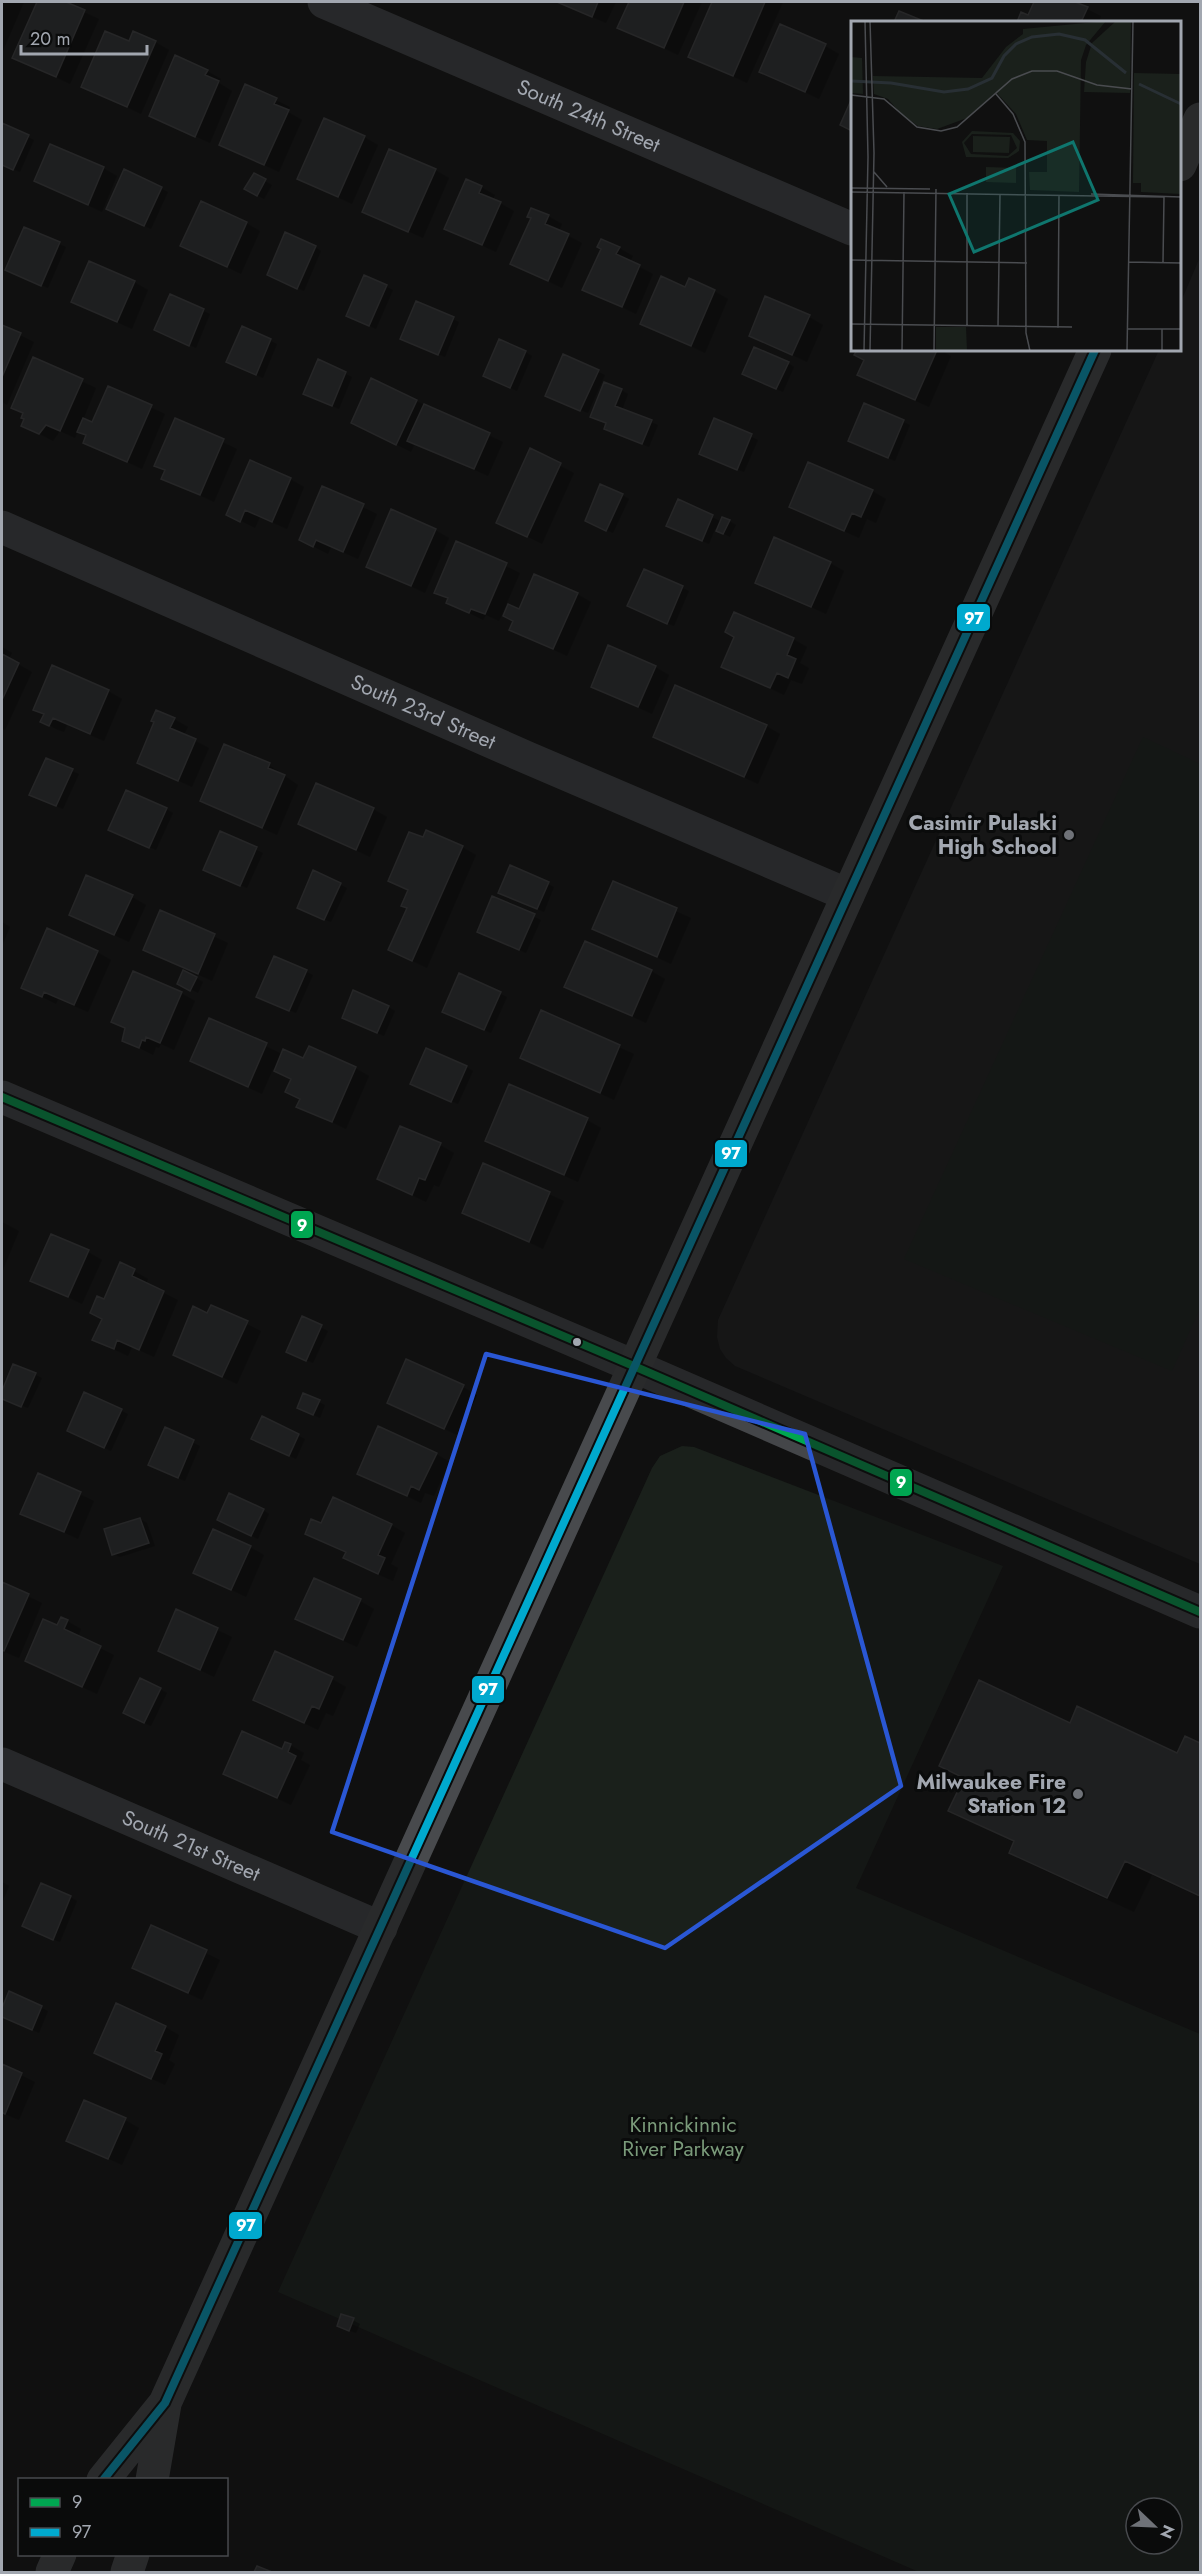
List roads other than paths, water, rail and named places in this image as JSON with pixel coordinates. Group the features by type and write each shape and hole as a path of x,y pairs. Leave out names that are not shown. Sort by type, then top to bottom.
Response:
{"main road":[{"path":"1181,161 1200,119"},
{"path":"105,2478 165,2403 1095,351"},
{"path":"152,2478 165,2403"},
{"path":"51,2572 59,2556"},
{"path":"127,2572 132,2556"}],"street":[{"name":"South 24th Street","path":"324,2 851,229"},
{"name":"South 23rd Street","path":"2,527 528,758 848,895"},
{"path":"2,1097 636,1367 1200,1612"},
{"name":"South 21st Street","path":"2,1764 381,1928"}],"place":[{"name":"Casimir Pulaski High School","path":"1069,835"},
{"name":"Milwaukee Fire Station 12","path":"1078,1794"}],"park label":[{"name":"Kinnickinnic River Parkway","path":"683,2137"}]}
